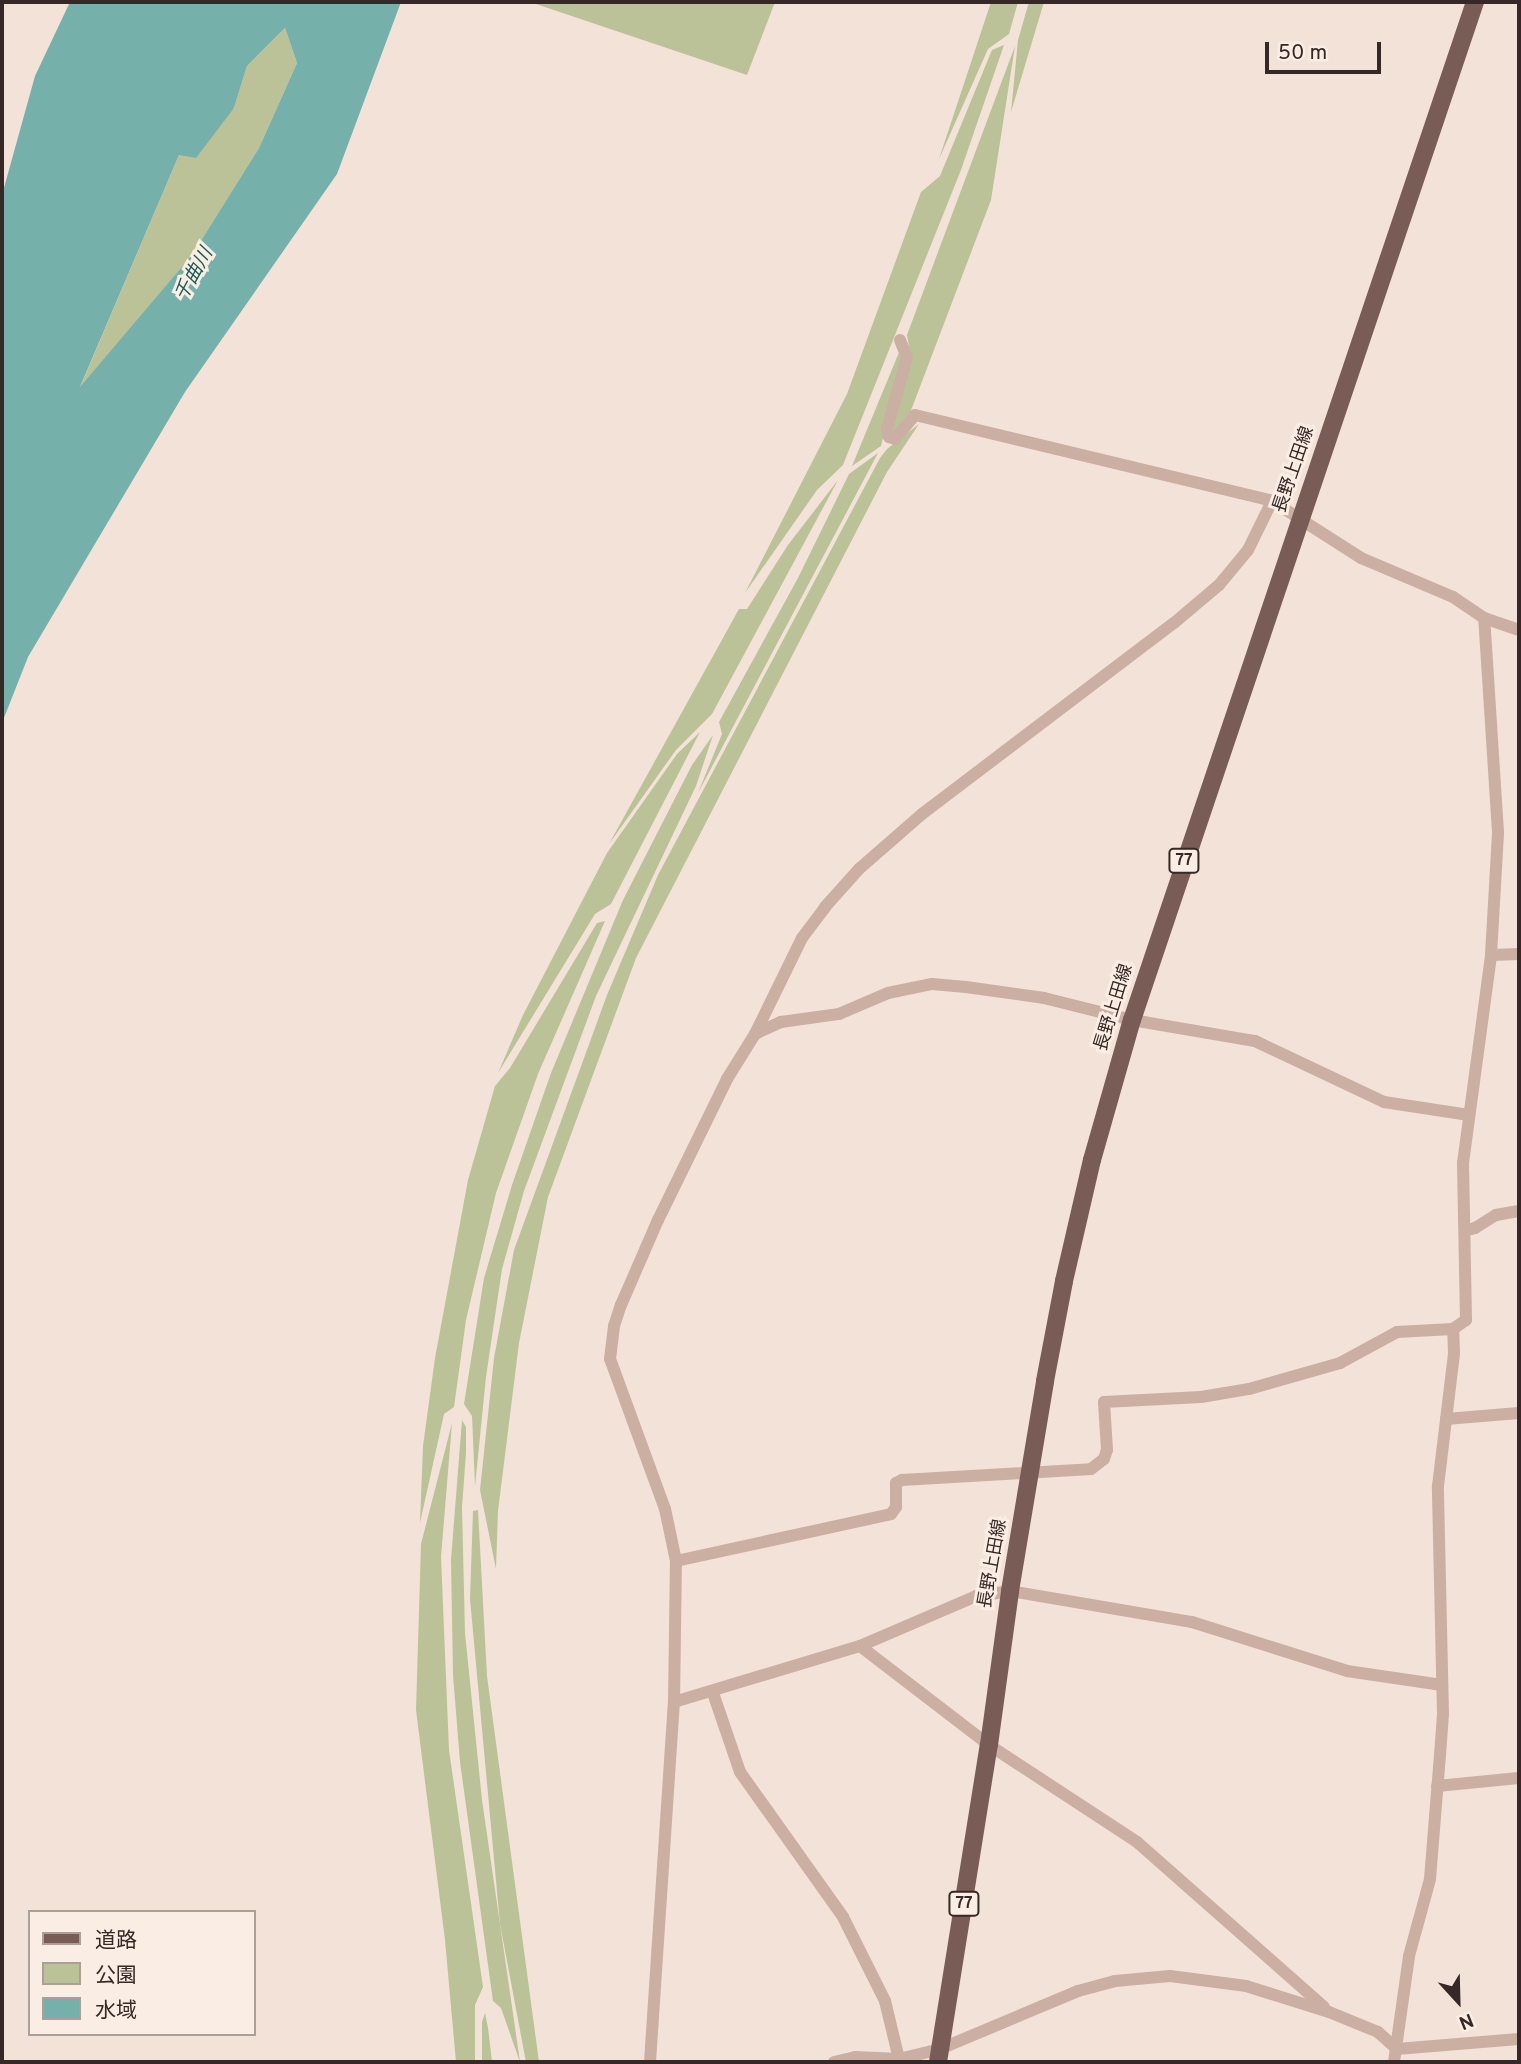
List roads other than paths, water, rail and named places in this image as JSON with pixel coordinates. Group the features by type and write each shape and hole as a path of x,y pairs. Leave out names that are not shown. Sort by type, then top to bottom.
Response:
{"main road":[{"name":"長野上田線","path":"939,2055 989,1745 1010,1591 1071,1246 1132,1020 1475,2"}],"street":[{"path":"900,340 907,357 887,429 895,439 915,415 1272,501 1361,558 1453,597 1484,618 1519,630"},
{"path":"650,2062 674,1702 676,1560 665,1509 610,1359 614,1326 658,1220 727,1079 755,1034 802,937 825,907 859,869 962,781 1096,683 1219,585 1248,550 1272,501"},
{"path":"676,1560 891,1514 896,1507 896,1483 902,1480 1032,1471 1083,1471 1104,1459 1107,1450 1104,1402 1200,1396 1249,1389 1340,1363 1397,1332 1453,1329 1466,1320 1467,1230 1463,1163 1491,955 1497,832 1484,618"},
{"path":"1491,955 1519,954"},
{"path":"755,1034 781,1022 839,1014 870,998 932,984 1044,998 1132,1020 1255,1041 1384,1102 1469,1115"},
{"path":"1467,1230 1496,1215 1519,1211"},
{"path":"1394,2062 1409,1956 1430,1879 1442,1685 1438,1486 1454,1353 1453,1329"},
{"path":"1446,1419 1519,1413"},
{"path":"674,1702 713,1693 860,1646 924,1622 976,1596 1010,1591 1192,1622 1347,1671 1442,1685"},
{"path":"860,1646 989,1745 1137,1842 1329,2012"},
{"path":"713,1693 740,1772 843,1917 885,2001 899,2059"},
{"path":"1437,1786 1519,1778"},
{"path":"834,2062 855,2057 883,2060 939,2055 1077,1991 1115,1980 1183,1977 1246,1986 1329,2012 1378,2032 1397,2049 1519,2039"}],"water":[{"name":"千曲川","path":"70,2 401,2 337,174 185,392 28,657 2,723 2,195 35,76","holes":["285,28 297,63 259,148 192,255 80,387 179,155 196,158 234,108 247,66"]}]}
